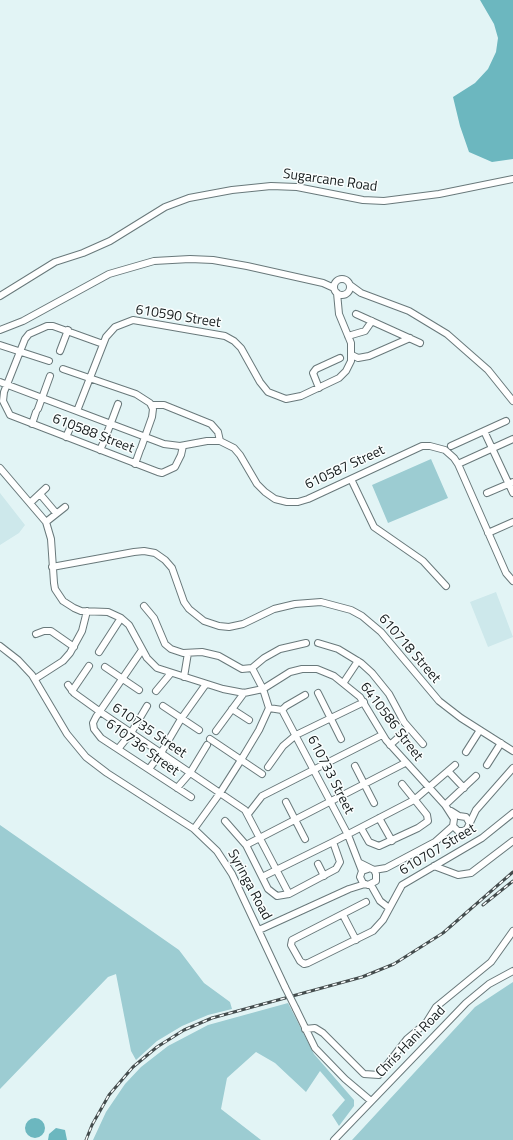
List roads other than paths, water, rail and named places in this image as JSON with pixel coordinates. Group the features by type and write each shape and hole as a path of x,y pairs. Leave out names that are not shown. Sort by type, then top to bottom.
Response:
{"street":[{"name":"Sugarcane Road","path":"0,296 45,267 110,241 165,207 189,198 232,190 271,186 297,187 363,200 384,201 439,194 513,179"},
{"path":"0,330 23,321 109,274 154,261 190,259 213,260 323,283 346,294 361,292"},
{"path":"323,283 345,279 350,285 361,292 409,311 447,334 488,370 513,401"},
{"path":"337,281 335,290 338,307 341,320 351,343 352,356 363,358 410,338"},
{"path":"338,307 350,285"},
{"path":"356,314 420,343"},
{"name":"610590 Street","path":"77,411 108,333 115,327 133,320 225,336 237,344 260,382 273,395 286,399 296,398 319,388 342,375 349,366 352,356"},
{"path":"348,336 365,331 372,321"},
{"name":"610588 Street","path":"103,344 68,330 50,326 37,330 27,336 7,385 3,401 7,411 12,416 158,472 166,471 175,467 178,463 182,446"},
{"path":"60,352 68,330"},
{"path":"0,344 49,361"},
{"path":"319,388 313,373 316,369 340,358"},
{"path":"0,382 164,444 182,446 207,441 220,441 218,432 211,424 164,405 152,405 143,397 136,394 63,369"},
{"path":"32,424 50,376"},
{"path":"100,450 118,404"},
{"path":"135,464 152,417 152,405"},
{"path":"451,446 506,421"},
{"path":"66,437 71,426"},
{"path":"484,431 511,483 513,493"},
{"path":"458,464 513,439"},
{"name":"610587 Street","path":"220,441 234,448 240,455 257,484 265,492 275,499 287,502 308,500 422,446 430,446 445,450 458,464 506,573 513,581"},
{"path":"0,468 46,522 51,539 52,567 55,589 63,601 74,608 86,611 108,612 121,618 99,652"},
{"path":"351,479 374,527 423,561 446,586"},
{"path":"488,493 511,483"},
{"path":"30,503 46,488"},
{"path":"40,494 56,513"},
{"path":"46,522 65,507"},
{"path":"488,533 513,522"},
{"name":"610718 Street","path":"52,567 134,552 155,553 165,560 172,568 184,602 189,609 204,621 219,626 237,626 274,609 308,602 333,604 351,610 362,616 381,632 439,701 513,751"},
{"path":"144,606 158,624 167,647 175,651 209,654 227,660 239,668 252,668 264,658 280,649 306,643"},
{"path":"35,679 63,660 74,647 82,631 86,611"},
{"name":"6410586 Street","path":"121,618 129,625 142,650 157,668 206,684 244,693 263,689 290,672 302,669 324,671 344,682 364,702 382,735 390,745 457,819"},
{"path":"36,634 48,630 74,647"},
{"path":"318,643 338,650 358,661 372,674 389,694 409,728 423,744"},
{"name":"Syringa Road","path":"0,646 18,660 35,679 67,734 86,757 107,774 194,829 209,842 225,861 315,1048 326,1061 371,1101"},
{"path":"100,711 142,650"},
{"path":"184,677 188,653"},
{"path":"344,682 358,661"},
{"name":"610735 Street","path":"89,666 70,688 131,733 220,793 248,814"},
{"path":"105,667 139,690"},
{"path":"194,829 220,793 260,730 269,708 263,689 252,668"},
{"path":"156,691 171,673"},
{"path":"149,769 161,753 181,718 206,684"},
{"path":"216,731 244,693"},
{"path":"318,693 341,739"},
{"path":"269,708 282,710 305,695"},
{"path":"268,767 283,746 296,735 364,702"},
{"path":"118,748 131,733 147,706"},
{"path":"163,706 199,730"},
{"path":"232,709 249,720"},
{"name":"610733 Street","path":"282,710 366,872"},
{"name":"610736 Street","path":"100,711 94,723 94,729 101,738 191,797"},
{"path":"390,745 409,728"},
{"path":"466,752 480,730"},
{"path":"289,894 248,814 262,796 382,735"},
{"path":"210,739 262,774"},
{"path":"487,765 501,743"},
{"path":"177,788 190,773 207,745"},
{"path":"246,845 405,763"},
{"path":"262,876 348,835 414,800 430,788 455,765"},
{"path":"355,766 374,803"},
{"path":"444,835 458,831 463,832 467,829 476,810 513,768"},
{"path":"448,771 464,788"},
{"path":"445,805 476,776"},
{"path":"361,828 367,840 376,846 382,846 418,828 428,820 427,816 402,784"},
{"path":"286,802 305,839"},
{"path":"349,889 366,872 386,868 423,849 444,835 457,819 476,810"},
{"name":"610707 Street","path":"343,915 292,940 291,945 300,961 304,964 356,940 379,926 402,885 482,838 513,813"},
{"path":"379,818 392,841"},
{"path":"457,819 469,822"},
{"path":"457,819 458,831"},
{"path":"225,821 246,845 268,889 274,895 280,896 289,894 336,869 340,862 333,842"},
{"path":"434,866 458,875 471,873 513,841"},
{"path":"318,864 324,876"},
{"path":"259,930 349,889 372,882 386,868"},
{"path":"366,872 380,901 388,908"},
{"path":"366,872 372,882"},
{"path":"356,940 343,915 366,902"},
{"path":"305,1029 315,1028 323,1033 364,1074 379,1074 407,1039 426,1023 436,1007 491,962 513,931"},
{"name":"Chris Hani Road","path":"334,1140 466,1003 489,984 513,971"}],"railway":[{"path":"86,1140 92,1125 109,1095 133,1067 157,1047 184,1030 212,1018 362,977 394,964 443,933 513,872"},
{"path":"483,905 513,881"}]}
